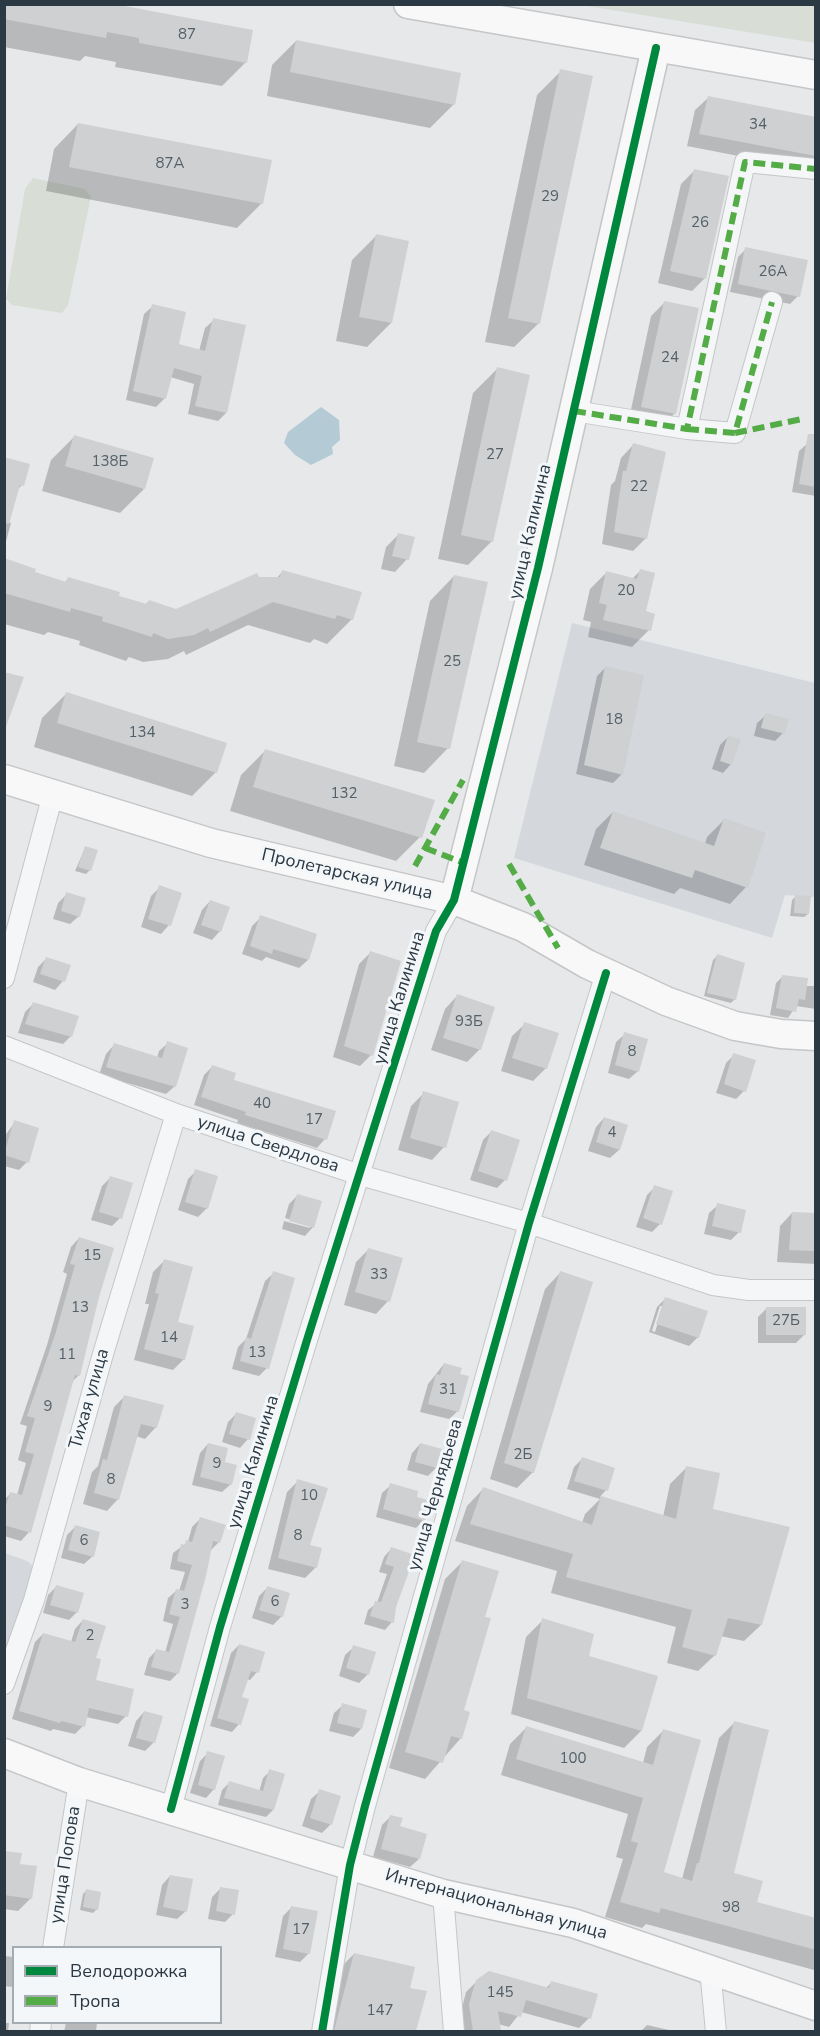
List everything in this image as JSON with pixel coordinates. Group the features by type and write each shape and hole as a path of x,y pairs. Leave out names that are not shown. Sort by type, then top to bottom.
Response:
{"street":[{"path":"408,4 816,75"},
{"name":"улица Калинина","path":"171,1809 220,1627 307,1340 436,931 454,900 528,613 656,48"},
{"path":"687,429 746,162 816,169"},
{"path":"574,411 687,429 735,433 772,302"},
{"name":"Пролетарская улица","path":"4,779 211,843 454,900 523,927 606,973 666,1001 735,1026 781,1034 816,1036"},
{"path":"4,978 53,794"},
{"name":"улица Чернядьева","path":"322,2031 350,1865 529,1223 606,973"},
{"name":"улица Свердлова","path":"4,1046 176,1114 360,1175 529,1223 713,1285 749,1290 816,1290"},
{"name":"Тихая улица","path":"4,1684 34,1600 103,1354 176,1114"},
{"name":"Интернациональная улица","path":"4,1753 79,1782 443,1894 573,1923 816,2006"},
{"name":"улица Попова","path":"53,1946 79,1782"},
{"path":"443,1894 454,2031"},
{"path":"710,1969 716,2031"}],"shaded area":[{"path":"581,5 815,5 815,43"},
{"path":"33,178 85,189 91,197 68,305 62,313 12,305 6,299 25,189"},
{"path":"572,623 815,683 815,897 785,895 772,938 514,858"},
{"path":"5,1553 27,1561 35,1568 5,1655"}],"water":[{"path":"321,407 339,420 340,440 332,447 333,454 311,465 295,455 284,443 288,432"}],"building":[{"path":"4,4 114,4 253,30 247,63 139,43 139,38 107,32 106,38 4,19"},
{"path":"296,40 461,73 455,105 290,72"},
{"path":"560,69 593,76 540,324 508,318"},
{"path":"708,96 816,117 816,156 699,134"},
{"path":"78,123 272,160 263,204 69,167"},
{"path":"694,169 729,176 706,279 670,271"},
{"path":"376,234 409,241 392,323 359,317"},
{"path":"745,247 808,260 800,297 738,284"},
{"path":"664,301 699,308 676,414 641,407"},
{"path":"152,304 186,312 179,344 205,351 213,318 246,325 227,413 195,406 202,376 174,368 166,399 133,391"},
{"path":"497,367 530,375 493,542 461,535"},
{"path":"808,434 816,434 816,487 799,484"},
{"path":"74,435 154,458 145,489 65,466"},
{"path":"633,443 666,452 647,539 614,532 623,471 626,471"},
{"path":"4,457 30,464 24,486 20,485 9,524 4,523"},
{"path":"398,533 415,537 409,560 392,556"},
{"path":"4,558 36,569 35,572 66,582 68,577 120,592 119,596 147,604 149,600 176,609 257,573 259,577 280,577 282,570 362,592 353,620 337,615 335,619 273,602 210,632 208,628 194,635 168,639 153,633 152,637 102,621 103,617 71,608 70,612 4,593"},
{"path":"640,569 655,573 646,611 655,614 651,631 603,620 607,605 599,603 606,571 637,579"},
{"path":"454,575 488,582 450,749 417,742"},
{"path":"605,666 644,675 623,775 584,765"},
{"path":"4,672 24,677 6,727 4,726"},
{"path":"66,692 227,743 217,773 57,723"},
{"path":"765,713 789,719 785,734 761,728"},
{"path":"728,735 741,739 732,765 720,761"},
{"path":"265,749 435,800 422,838 253,787"},
{"path":"613,811 714,846 724,818 766,833 748,888 695,870 692,878 600,848"},
{"path":"85,846 98,850 91,871 78,867"},
{"path":"159,885 182,893 171,926 148,919"},
{"path":"66,892 86,898 80,917 61,911"},
{"path":"795,895 811,896 809,914 794,913"},
{"path":"210,900 230,907 221,932 201,925"},
{"path":"260,915 317,934 309,960 273,949 272,954 250,946"},
{"path":"370,951 401,961 373,1056 344,1046"},
{"path":"717,954 745,963 736,1000 707,993"},
{"path":"46,957 71,965 65,982 40,974"},
{"path":"782,975 808,978 805,1000 799,999 796,1012 776,1008"},
{"path":"457,994 495,1007 481,1050 443,1038"},
{"path":"33,1002 79,1016 72,1037 25,1024"},
{"path":"524,1022 559,1033 547,1069 512,1058"},
{"path":"624,1032 648,1039 639,1072 615,1065"},
{"path":"167,1041 188,1048 176,1087 106,1067 114,1043 162,1058"},
{"path":"733,1053 756,1060 746,1092 724,1084"},
{"path":"212,1065 236,1073 234,1080 336,1111 327,1140 245,1115 246,1112 201,1097"},
{"path":"423,1091 459,1102 446,1148 410,1138"},
{"path":"604,1117 628,1125 620,1150 596,1142"},
{"path":"14,1120 39,1128 29,1163 4,1155"},
{"path":"491,1130 520,1140 507,1181 478,1171"},
{"path":"195,1169 218,1176 208,1209 185,1202"},
{"path":"110,1176 133,1183 122,1219 99,1212"},
{"path":"654,1185 673,1191 662,1225 643,1218"},
{"path":"297,1194 322,1201 314,1228 289,1221"},
{"path":"717,1203 746,1210 741,1233 712,1226"},
{"path":"792,1212 816,1213 816,1251 789,1250"},
{"path":"79,1237 114,1248 99,1297 80,1376 75,1375 31,1533 4,1525 4,1512 10,1492 22,1495 34,1454 25,1452 35,1418 27,1416 55,1335 75,1265 70,1264"},
{"path":"368,1248 403,1258 390,1302 355,1292"},
{"path":"164,1259 193,1267 178,1322 194,1326 185,1360 144,1349 159,1294 155,1293"},
{"path":"273,1271 295,1278 269,1369 240,1361 246,1337 251,1339"},
{"path":"560,1271 593,1282 534,1473 504,1463"},
{"path":"665,1297 708,1311 699,1338 656,1324"},
{"path":"766,1307 806,1307 806,1335 766,1335"},
{"path":"444,1363 462,1368 460,1374 469,1376 459,1412 428,1404 436,1374 440,1375"},
{"path":"124,1395 164,1405 157,1428 141,1424 119,1500 94,1493 103,1459 107,1460"},
{"path":"236,1412 256,1418 250,1440 229,1434"},
{"path":"208,1443 228,1448 225,1462 237,1465 232,1485 200,1477"},
{"path":"420,1443 442,1449 437,1468 415,1462"},
{"path":"582,1457 615,1468 608,1491 574,1481"},
{"path":"686,1466 720,1473 713,1509 790,1527 762,1625 728,1618 716,1656 682,1647 692,1610 566,1577 573,1554 470,1524 483,1487 592,1525 601,1496 676,1519"},
{"path":"297,1479 328,1488 310,1545 322,1548 317,1568 278,1558"},
{"path":"390,1483 418,1491 417,1497 431,1501 425,1521 383,1509"},
{"path":"200,1517 226,1525 220,1543 213,1541 206,1576 179,1674 151,1667 156,1649 169,1652 180,1617 169,1614 176,1589 184,1591 192,1565 177,1561 181,1544 185,1545 186,1540 192,1542"},
{"path":"75,1525 100,1532 94,1557 68,1550"},
{"path":"391,1547 415,1555 396,1607 394,1623 370,1616 375,1601 381,1602 394,1567 385,1564"},
{"path":"462,1560 499,1571 485,1617 491,1618 464,1710 470,1712 462,1739 451,1736 443,1763 405,1752"},
{"path":"56,1585 84,1593 78,1613 50,1605"},
{"path":"267,1586 290,1593 283,1617 259,1610"},
{"path":"542,1618 594,1634 589,1656 658,1676 642,1731 527,1698"},
{"path":"83,1619 106,1626 96,1658 101,1659 96,1680 134,1689 128,1717 89,1708 85,1727 61,1721 60,1723 19,1711 43,1633 75,1642"},
{"path":"239,1644 265,1652 259,1673 251,1671 242,1697 249,1699 241,1725 217,1718"},
{"path":"353,1645 376,1652 369,1675 346,1668"},
{"path":"342,1703 367,1710 362,1729 337,1723"},
{"path":"144,1711 163,1716 155,1743 136,1738"},
{"path":"734,1721 769,1730 734,1873 763,1881 757,1902 816,1918 816,1950 661,1908 659,1913 620,1902 638,1843 631,1841 643,1798 516,1759 526,1726 653,1765 663,1729 701,1740 664,1872 692,1881 697,1863 699,1863"},
{"path":"207,1751 225,1756 215,1790 198,1785"},
{"path":"269,1769 285,1774 274,1810 224,1798 229,1781 263,1791"},
{"path":"319,1789 341,1796 332,1825 310,1818"},
{"path":"390,1815 403,1818 400,1826 427,1834 420,1859 381,1849"},
{"path":"4,1851 22,1853 20,1864 37,1866 32,1899 4,1895"},
{"path":"170,1875 193,1879 187,1912 163,1907"},
{"path":"220,1887 239,1890 235,1915 216,1911"},
{"path":"86,1889 101,1892 98,1910 83,1907"},
{"path":"291,1906 318,1911 310,1954 283,1949"},
{"path":"354,1953 415,1967 410,1988 427,1991 416,2031 334,2031"},
{"path":"489,1971 549,1988 551,1981 598,1994 591,2019 526,2000 521,2017 498,2011 501,2031 473,2031 469,2004 476,1980"}],"marked path":[{"path":"574,411 687,429 745,162 816,169"},
{"path":"687,429 735,433 772,302"},
{"path":"735,433 802,419"},
{"path":"415,866 463,780"},
{"path":"425,848 464,863"},
{"path":"509,864 558,948"}],"cycle path":[{"path":"171,1809 220,1627 307,1340 436,931 454,900 538,568 656,48"},
{"path":"322,2032 350,1865 365,1806 529,1223 606,973"}]}
